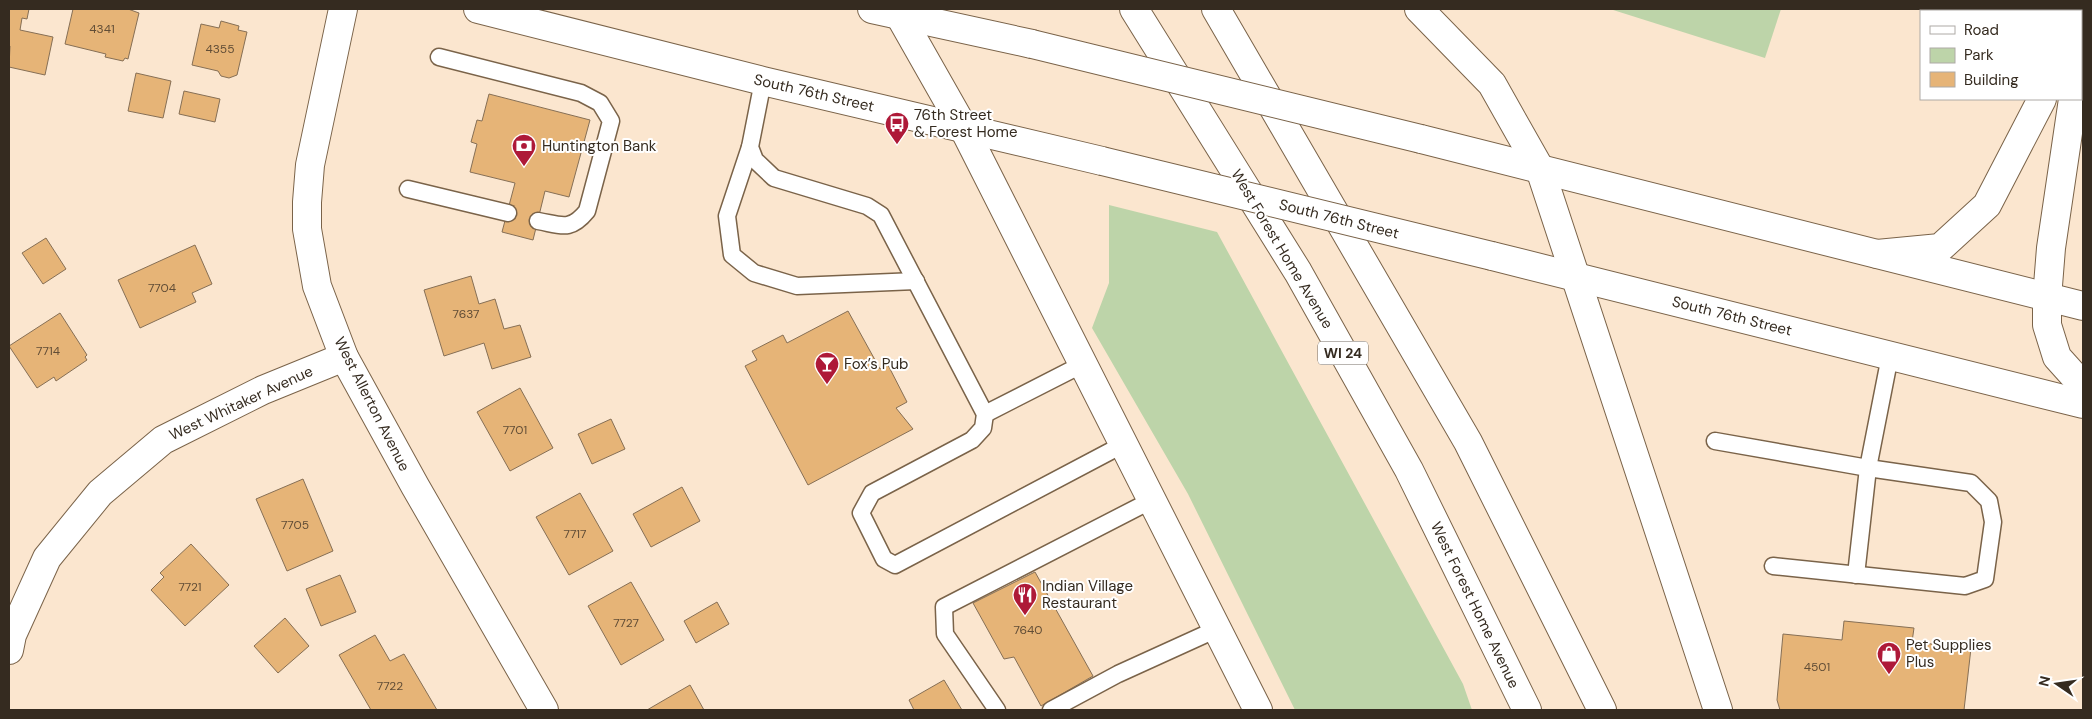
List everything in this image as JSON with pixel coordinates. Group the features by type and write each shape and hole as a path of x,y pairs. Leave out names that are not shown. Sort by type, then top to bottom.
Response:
{"main road":[{"name":"West Allerton Avenue","path":"343,9 310,165 307,229 317,286 344,356 415,486 544,710"},
{"name":"South 76th Street","path":"478,9 763,81 963,127 1574,276 2083,404"},
{"path":"872,9 897,12 1032,44 1540,169 2083,306"},
{"name":"West Forest Home Avenue","path":"1134,9 1298,272 1409,470 1527,710"},
{"path":"1216,9 1468,442 1602,710"},
{"path":"1419,9 1492,84 1540,169 1718,710"},
{"path":"897,12 963,127 1258,710"},
{"path":"1877,254 1940,248 1987,205 2041,100"},
{"path":"2073,100 2051,248 2047,325 2057,357 2083,386"},
{"name":"West Whitaker Avenue","path":"9,650 12,635 47,558 100,493 163,440 263,390 344,356"}],"lane":[{"path":"439,58 581,93 600,104 604,109 611,121 587,211 578,223 564,226 538,220"},
{"path":"763,81 750,147 727,216 732,255 754,274 797,286 916,281"},
{"path":"750,147 755,160 774,178 868,206 881,215 985,414 983,428 972,440 872,493 865,503 861,513 884,559 895,565 1124,444"},
{"path":"408,189 508,213"},
{"path":"1856,575 1868,468 1890,356"},
{"path":"985,414 1083,364"},
{"path":"1715,441 1868,468 1971,483 1989,501 1993,522 1985,579 1965,586 1773,566"},
{"path":"997,710 945,634 944,607 1152,500"},
{"path":"1050,710 1118,674 1218,629"}],"green space":[{"path":"1610,9 1781,9 1765,58"},
{"path":"1109,205 1217,232 1463,684 1472,710 1295,710 1188,494 1092,328 1109,283"}],"building":[{"path":"9,9 29,9 27,19 22,18 20,30 53,37 45,75 9,67"},
{"path":"73,9 128,9 139,13 128,59 125,58 123,61 105,57 106,54 65,44"},
{"path":"221,21 239,26 238,30 247,32 237,75 229,78 221,76 218,71 192,65 201,24 219,28"},
{"path":"136,73 171,81 163,118 128,111"},
{"path":"184,91 220,99 215,122 179,114"},
{"name":"Huntington Bank","path":"489,94 590,120 569,197 545,191 533,240 502,232 515,183 470,172 477,144 471,142 477,120 482,121"},
{"path":"46,238 66,269 43,284 22,253"},
{"path":"195,245 212,284 192,293 196,302 140,328 118,280"},
{"path":"471,276 479,304 495,299 504,329 520,325 531,357 492,369 484,343 444,356 424,290"},
{"name":"Fox’s Pub","path":"848,311 880,369 888,365 907,402 896,408 913,429 808,485 745,366 757,360 752,351 783,335 787,343"},
{"path":"60,313 87,355 85,357 87,360 56,381 54,377 37,388 9,346"},
{"path":"520,388 553,448 510,471 477,412"},
{"path":"611,419 625,449 592,464 578,434"},
{"path":"303,479 333,551 287,571 256,499"},
{"path":"682,487 700,521 651,547 633,514"},
{"path":"580,493 613,551 569,575 536,517"},
{"path":"191,544 229,585 185,626 151,590 164,577 160,573"},
{"path":"1035,572 1093,676 1041,706 1014,657 1004,659 973,603"},
{"path":"340,575 356,612 321,626 306,589"},
{"path":"631,582 664,640 621,665 588,606"},
{"path":"717,602 729,624 696,643 684,621"},
{"path":"285,618 309,646 278,673 254,646"},
{"path":"1844,621 1914,628 1912,642 1971,648 1964,710 1780,710 1777,700 1783,634 1842,640"},
{"path":"375,635 390,661 404,654 437,710 371,710 339,655"},
{"path":"944,680 962,710 914,710 909,700"},
{"path":"690,685 704,710 647,710"}],"place":[{"name":"76th Street & Forest Home","path":"897,145"},
{"name":"Huntington Bank","path":"524,167"},
{"name":"Fox’s Pub","path":"827,385"},
{"name":"Indian Village Restaurant","path":"1025,616"},
{"name":"Pet Supplies Plus","path":"1889,675"}]}
